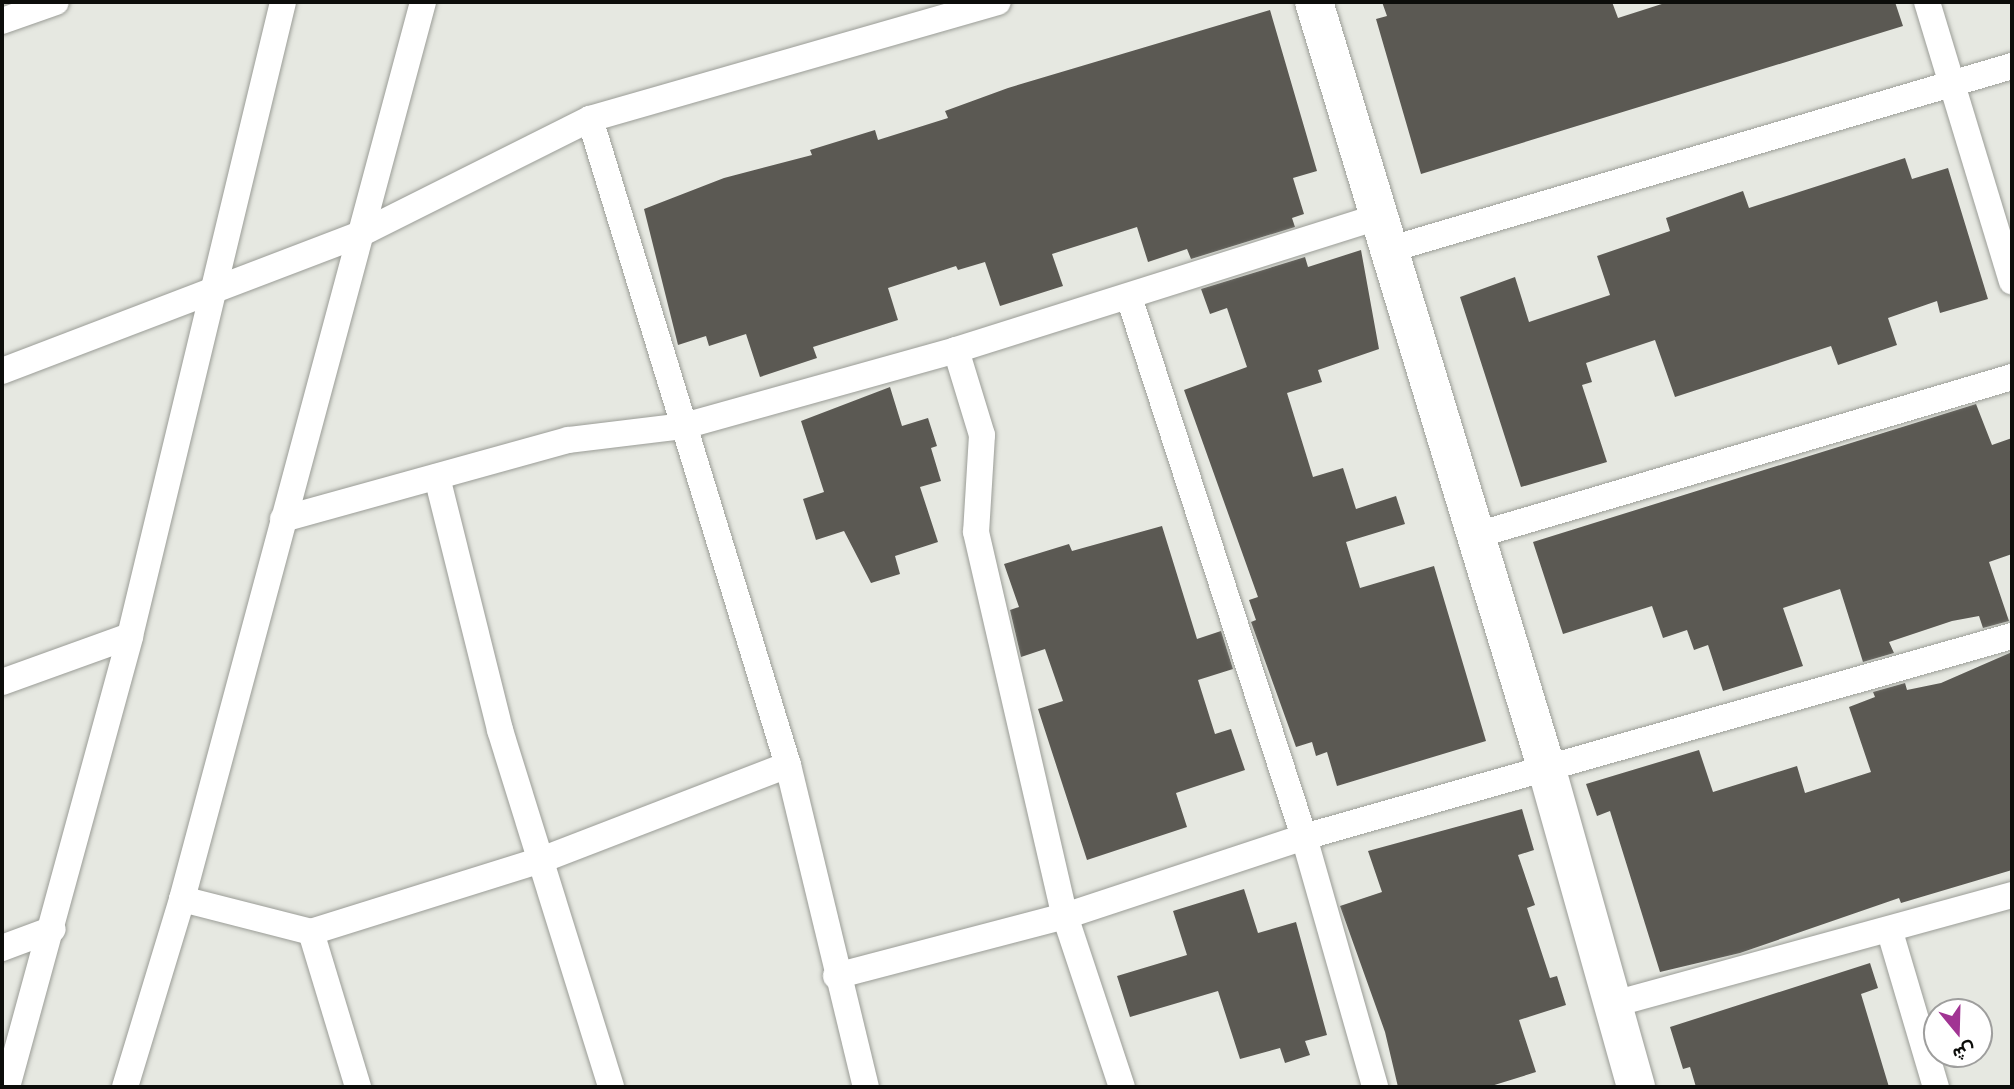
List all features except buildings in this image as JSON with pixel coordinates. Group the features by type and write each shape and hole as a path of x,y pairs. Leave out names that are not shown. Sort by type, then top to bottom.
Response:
{"street":[{"path":"2,21 56,2"},
{"path":"7,1087 53,929 130,636 283,2"},
{"path":"125,1087 182,899 423,2"},
{"path":"2,371 360,234 590,119 998,2"},
{"path":"1314,2 1547,770 1636,1087"},
{"path":"1927,2 2012,281"},
{"path":"284,519 568,440 684,426 956,350 1129,297 1383,234 2012,66"},
{"path":"590,119 788,765 836,976 866,1087"},
{"path":"1129,297 1304,837 1375,1087"},
{"path":"956,350 982,435 975,532 1065,916 1122,1087"},
{"path":"1477,535 2012,377"},
{"path":"437,477 500,730 544,859 611,1087"},
{"path":"2,682 130,636"},
{"path":"836,976 1065,916 1304,837 2012,636"},
{"path":"182,899 311,932 544,859 788,765"},
{"path":"1611,1005 1890,932 2012,895"},
{"path":"2,948 53,929"},
{"path":"311,932 358,1087"},
{"path":"1890,932 1936,1087"}]}
